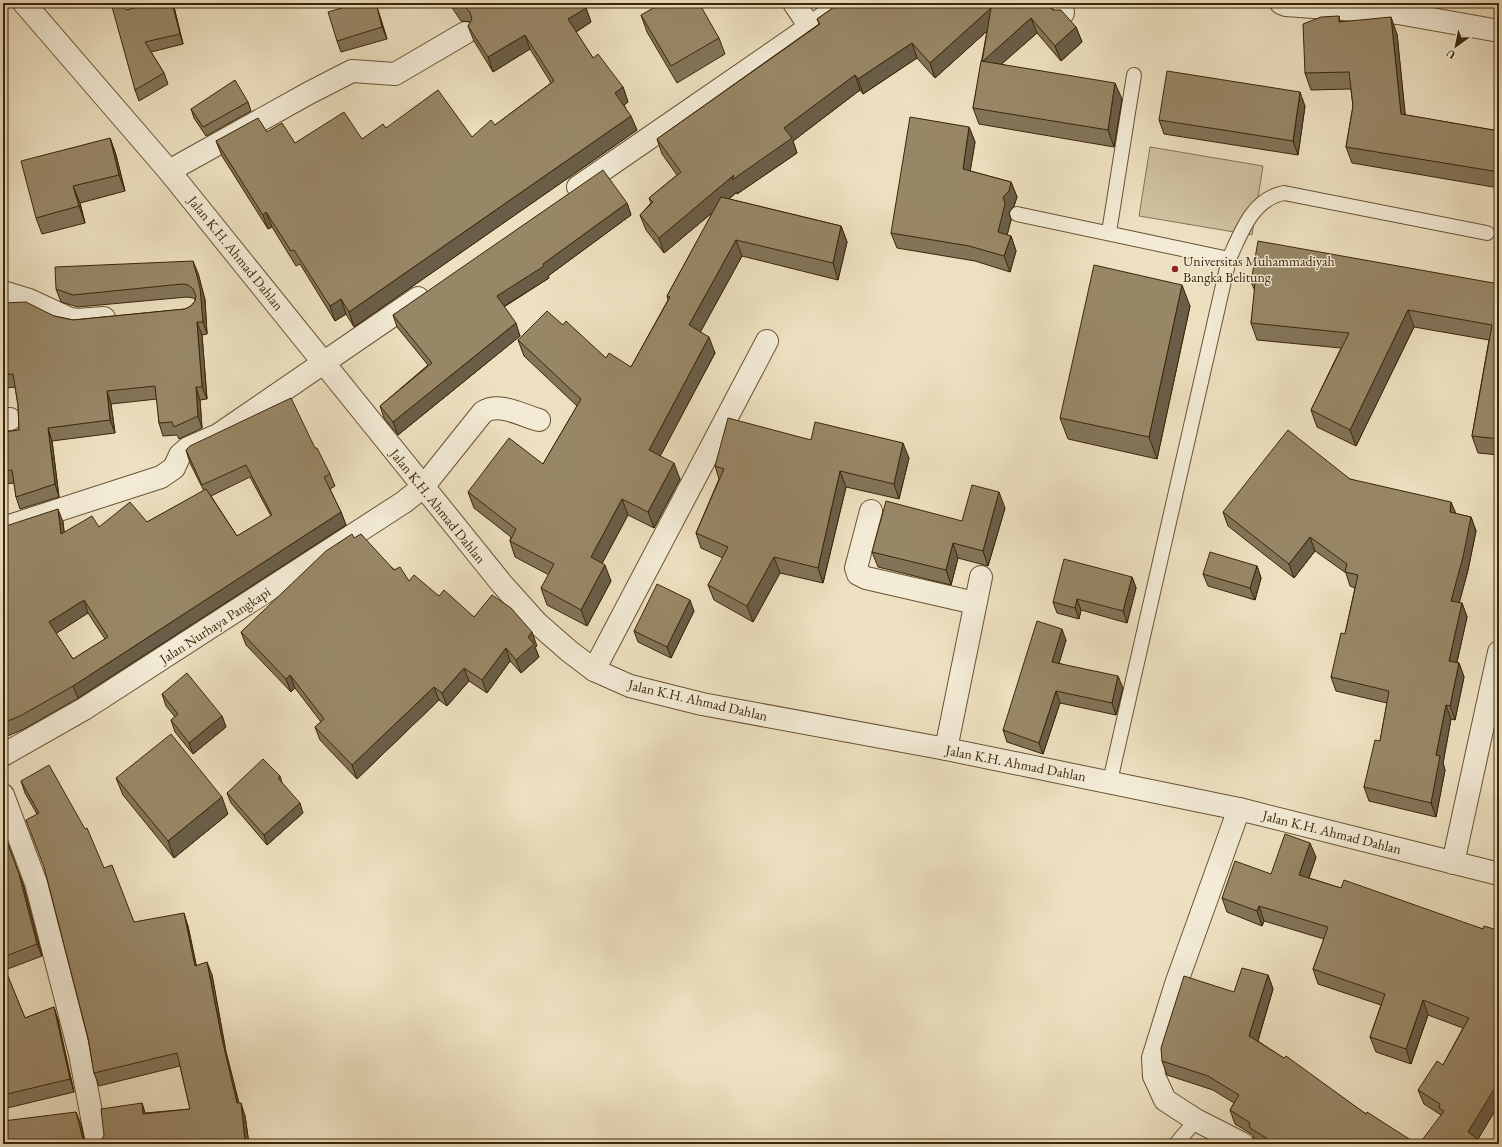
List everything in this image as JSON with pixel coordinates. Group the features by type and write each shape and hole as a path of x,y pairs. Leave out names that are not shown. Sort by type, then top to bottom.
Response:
{"street":[{"name":"Jalan K.H. Ahmad Dahlan","path":"24,3 169,171 422,487 502,584 537,622 594,670 630,686 702,704 1110,781 1239,809 1499,874"},
{"path":"794,3 810,27"},
{"path":"559,201 846,3"},
{"path":"1281,3 1286,5 1398,13 1499,30"},
{"path":"169,171 352,70 395,74 465,33"},
{"path":"3,528 161,478 174,468 180,455 188,448 218,434 324,363 433,287"},
{"path":"3,292 29,300 64,317 77,320 125,315"},
{"path":"594,670 767,341"},
{"name":"Jalan Nurhaya Pangkapi","path":"3,755 84,709 404,502 422,487 483,412 491,407 503,409 539,420"},
{"path":"871,511 856,568 858,574 866,578 975,604"},
{"path":"946,749 975,604 982,578"},
{"path":"1453,862 1499,652"},
{"path":"3,795 36,883 80,1054 98,1144"},
{"path":"1239,809 1176,984 1153,1058 1154,1076 1165,1100 1196,1120 1244,1144"}],"lane":[{"path":"1109,232 1134,75"},
{"path":"1110,781 1229,259 1246,225 1261,203 1268,198 1284,193 1487,233"},
{"path":"1017,214 1109,232 1229,259"},
{"path":"1176,1144 1196,1120"}],"shaded area":[{"path":"1150,147 1263,166 1252,235 1139,216"}],"building":[{"path":"111,3 121,3 126,10 142,6 141,3 172,3 180,34 145,42 164,73 135,90"},
{"path":"359,3 376,3 382,27 337,41 328,12"},
{"path":"453,3 583,3 586,8 568,19 593,58 598,54 623,87 615,93 631,116 349,312 341,299 330,306 294,250 291,251 266,212 263,215 216,141 258,118 267,132 282,123 295,143 344,112 362,139 383,124 386,128 438,90 472,137 491,120 495,125 554,81 525,35 488,57 468,26 472,19 470,12 465,7 456,7"},
{"path":"662,3 699,3 719,38 671,66 641,15"},
{"path":"840,3 1047,3 1047,5 1053,10 1061,10 1076,27 1055,46 1031,18 982,62 991,8 930,63 912,43 858,79 855,75 784,128 792,138 732,180 734,175 659,238 640,215 653,202 649,198 681,172 657,139 820,24 817,19"},
{"path":"1339,16 1339,22 1391,17 1401,114 1499,131 1499,172 1346,147 1353,106 1349,72 1305,73 1303,24 1321,17"},
{"path":"981,61 1115,83 1108,130 973,108"},
{"path":"1167,71 1300,92 1293,141 1159,120"},
{"path":"235,80 248,102 203,127 191,109"},
{"path":"910,117 969,127 963,169 1011,182 1009,191 1003,197 1005,204 998,232 1011,236 1004,256 969,246 891,233"},
{"path":"110,138 119,175 73,186 79,206 36,218 21,161"},
{"path":"603,170 627,203 543,264 544,266 497,296 516,323 393,422 380,406 432,363 393,315"},
{"path":"721,197 841,226 833,263 736,240 689,325 709,337 649,450 674,463 648,512 622,499 591,557 605,565 581,610 541,588 554,564 510,541 516,529 468,492 509,438 543,464 581,399 518,340 547,311 563,325 566,321 606,358 609,353 631,367 670,297 667,296"},
{"path":"1258,241 1499,284 1499,439 1472,436 1492,325 1408,310 1350,430 1311,410 1349,333 1251,323 1255,283 1251,282"},
{"path":"193,261 200,288 203,322 197,322 202,387 196,387 198,416 174,427 172,422 159,423 155,386 107,391 110,420 48,428 55,484 16,497 12,470 3,471 3,432 19,430 18,405 13,374 3,375 3,303 26,302 54,316 73,320 185,309 191,306 195,301 196,296 193,289 188,285 182,284 73,295 56,289 55,267"},
{"path":"1094,265 1182,285 1149,437 1060,418"},
{"path":"291,398 315,448 317,448 330,474 324,477 341,512 73,686 20,716 3,723 3,527 58,509 61,534 92,516 99,527 130,502 147,522 206,489 237,536 272,515 246,465 202,485 186,450 190,446","holes":["84,600 108,637 73,659 49,622"]},
{"path":"728,418 811,440 815,422 903,443 894,484 840,471 818,568 774,557 747,606 708,585 728,547 696,533 724,469 715,466"},
{"path":"1288,430 1350,479 1451,502 1450,512 1471,517 1463,557 1451,601 1462,603 1449,661 1459,663 1450,706 1446,705 1436,755 1440,756 1431,803 1364,787 1375,740 1380,741 1389,691 1331,677 1341,633 1345,634 1358,575 1345,572 1347,564 1310,537 1289,564 1223,512"},
{"path":"972,485 999,492 983,551 953,543 946,570 872,552 886,501 962,521"},
{"path":"352,534 354,538 361,534 394,570 400,567 409,581 414,575 439,596 444,590 474,617 492,595 511,608 532,632 528,637 534,644 516,660 506,648 482,680 464,668 442,693 434,687 352,765 315,727 324,719 290,675 286,679 241,632 326,551"},
{"path":"1210,552 1257,566 1250,588 1203,574"},
{"path":"1064,559 1132,577 1123,611 1077,599 1075,608 1053,602"},
{"path":"657,584 690,600 667,647 634,631"},
{"path":"1037,621 1062,629 1052,662 1118,676 1112,703 1056,691 1039,743 1003,730"},
{"path":"187,673 222,716 189,743 171,720 178,714 162,694"},
{"path":"171,734 222,797 168,841 116,778"},
{"path":"263,759 280,776 278,778 300,803 264,835 227,793"},
{"path":"49,765 85,829 87,828 104,868 112,865 134,922 184,913 195,966 207,962 222,1039 237,1103 241,1103 245,1140 208,1144 94,1144 101,1141 104,1135 101,1109 142,1103 143,1114 190,1109 177,1053 94,1073 88,1038 44,867 26,820 39,813 21,781"},
{"path":"3,831 19,874 37,944 3,957"},
{"path":"1285,834 1310,843 1299,875 1341,888 1344,880 1483,929 1484,926 1497,930 1499,923 1499,1079 1468,1132 1484,1144 1419,1144 1444,1111 1439,1108 1440,1104 1418,1090 1437,1061 1443,1065 1469,1018 1423,1000 1406,1049 1370,1037 1385,994 1313,969 1328,927 1259,906 1257,911 1222,898 1235,861 1271,874"},
{"path":"3,964 25,1018 54,1007 70,1079 3,1095"},
{"path":"1242,968 1268,975 1249,1036 1284,1058 1286,1056 1366,1114 1367,1112 1417,1144 1276,1144 1250,1128 1249,1122 1230,1110 1239,1095 1208,1076 1162,1061 1161,1048 1184,976 1234,992"},
{"path":"76,1112 83,1139 88,1143 94,1144 3,1144 3,1121"}],"place":[{"name":"Universitas Muhammadiyah Bangka Belitung","path":"1175,269"}]}
